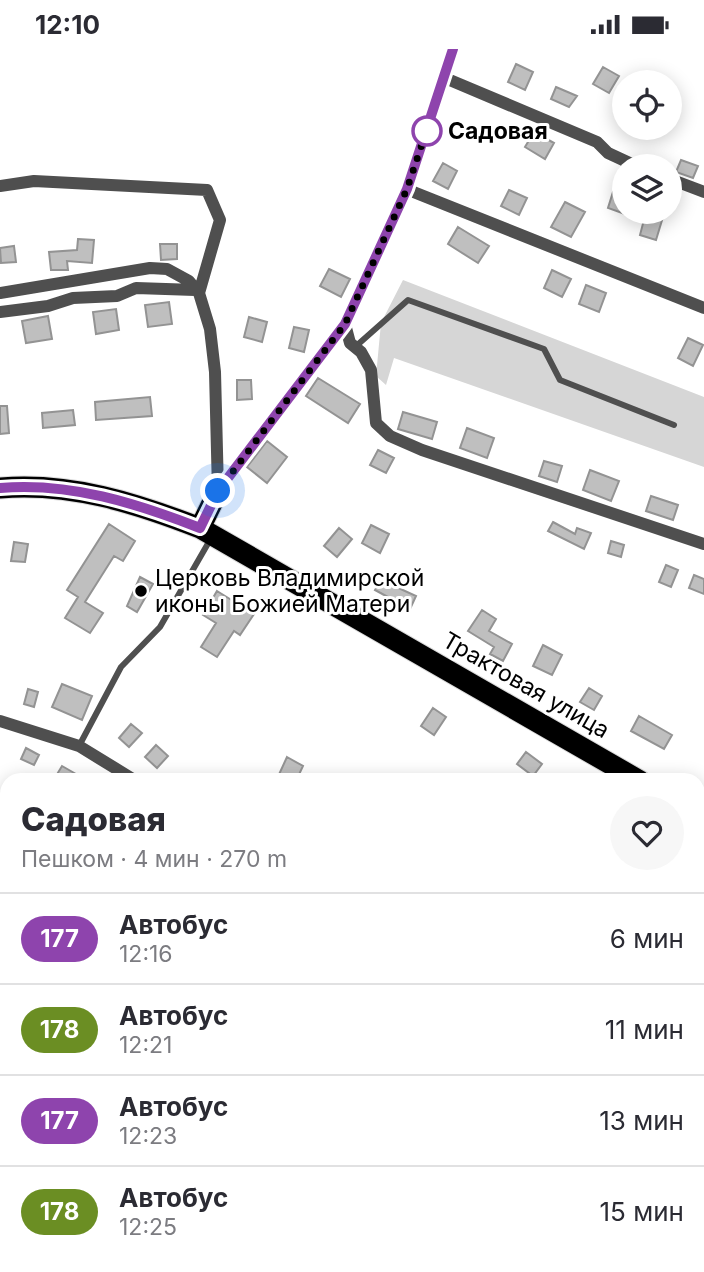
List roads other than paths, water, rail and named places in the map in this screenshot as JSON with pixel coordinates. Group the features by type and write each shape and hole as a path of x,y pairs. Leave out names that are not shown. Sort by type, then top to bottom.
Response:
{"highway":[{"name":"Трактовая улица","path":"0,488 44,487 83,491 152,509 206,532 626,773"},
{"path":"206,532 218,491"}],"street":[{"path":"218,491 345,324 407,189 452,51"},
{"path":"445,78 597,142 612,155"},
{"path":"0,186 34,181 207,190 220,220 197,291"},
{"path":"682,184 704,192"},
{"path":"407,189 704,308"},
{"path":"0,293 150,268 167,269 189,281 197,291 210,329 215,372 218,491"},
{"path":"0,312 48,306 74,298 117,296 136,288 197,291"},
{"path":"345,324 350,343 361,352 371,370 376,423 390,436 422,450 704,544"},
{"path":"0,722 79,746 122,773"}],"lane":[{"path":"355,347 408,300 544,349 560,380 674,425"},
{"path":"79,746 121,667 160,627 206,532"}],"place":[{"name":"Садовая","path":"427,131"},
{"name":"Церковь Владимирской иконы Божией Матери","path":"141,591"}]}
